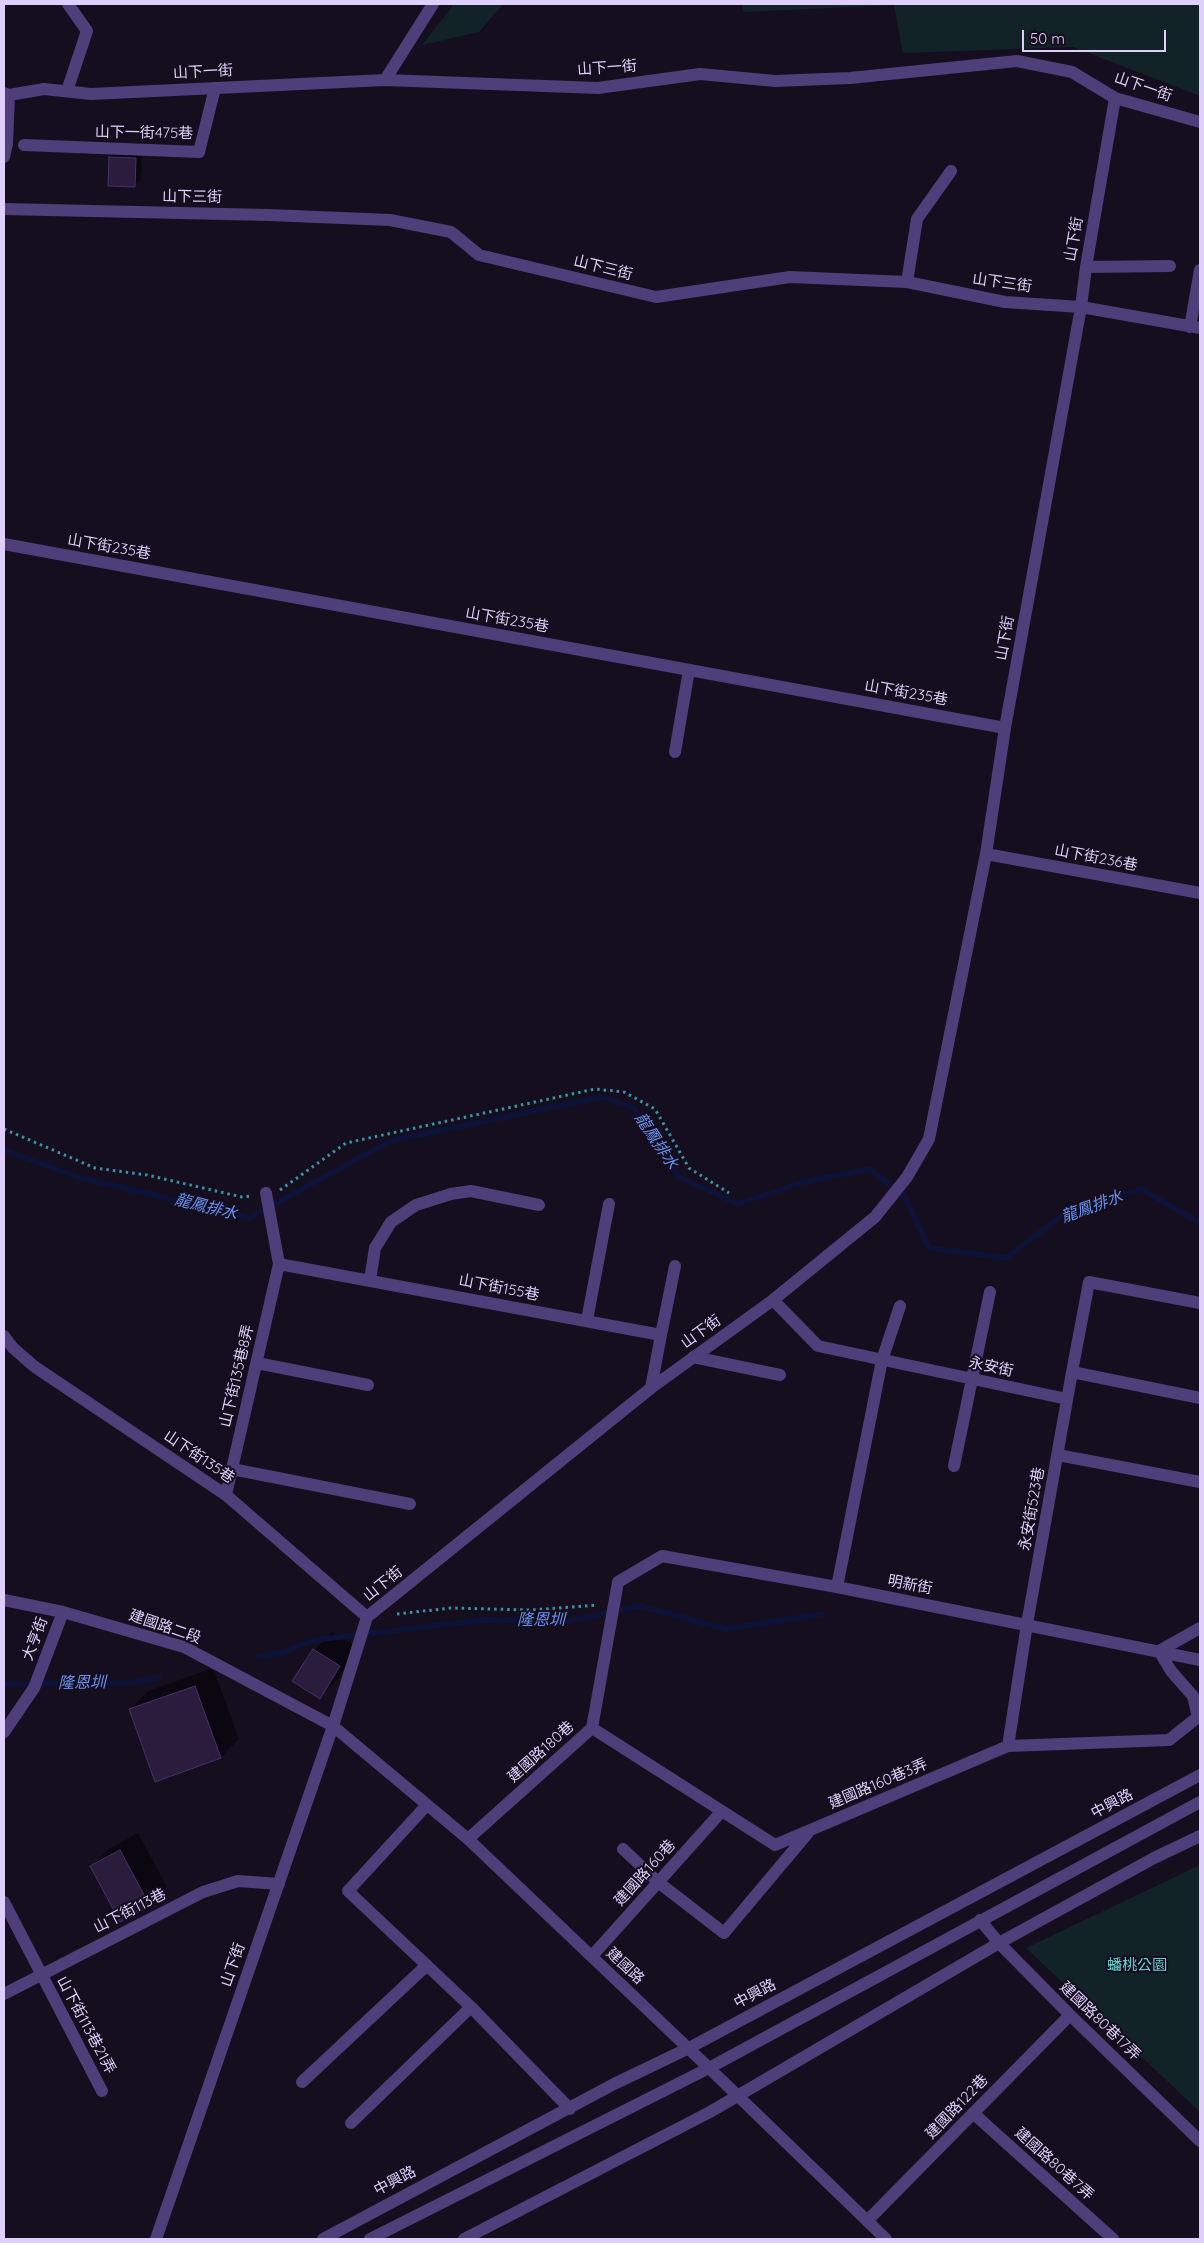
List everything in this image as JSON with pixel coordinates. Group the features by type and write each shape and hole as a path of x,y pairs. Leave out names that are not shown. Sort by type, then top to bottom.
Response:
{"street":[{"path":"67,92 87,31 68,4"},
{"path":"385,80 434,4"},
{"name":"山下一街","path":"7,94 44,89 90,94 385,80 598,88 700,74 785,81 850,78 1017,62 1072,72 1115,98 1200,122"},
{"name":"山下一街475巷","path":"24,145 200,152 215,88"},
{"path":"4,157 7,144 7,94"},
{"name":"山下街","path":"156,2239 333,1726 366,1622 651,1388 773,1300 875,1217 886,1206 907,1177 929,1139 986,854 1005,728 1081,307 1115,98"},
{"path":"907,282 917,219 951,171"},
{"name":"山下三街","path":"4,209 269,214 390,220 452,232 479,255 656,297 790,277 907,282 1005,302 1081,307 1195,327"},
{"path":"1086,268 1170,266"},
{"path":"1195,327 1200,270"},
{"name":"山下街235巷","path":"4,544 1005,728"},
{"path":"675,752 688,670"},
{"name":"山下街236巷","path":"986,854 1200,893"},
{"path":"370,1280 375,1248 391,1222 416,1204 471,1191 539,1205"},
{"path":"267,1196 271,1228 279,1264"},
{"path":"587,1320 609,1204"},
{"name":"山下街155巷","path":"279,1264 661,1335"},
{"name":"山下街135巷8弄","path":"226,1495 279,1264"},
{"path":"651,1388 675,1266"},
{"path":"1067,1399 1089,1282 1200,1303"},
{"path":"954,1466 990,1292"},
{"name":"永安街","path":"773,1300 818,1346 1067,1399"},
{"path":"838,1587 882,1360 900,1306"},
{"name":"山下街135巷","path":"4,1336 13,1348 35,1367 226,1495 366,1622"},
{"path":"693,1358 780,1374"},
{"path":"257,1363 368,1385"},
{"path":"1072,1372 1200,1398"},
{"name":"永安街523巷","path":"1008,1746 1027,1624 1067,1399"},
{"path":"1058,1455 1200,1482"},
{"path":"232,1469 410,1504"},
{"name":"明新街","path":"618,1582 662,1556 838,1587 1200,1660"},
{"name":"建國路180巷","path":"468,1839 592,1728 618,1582"},
{"name":"建國路二段","path":"4,1600 63,1612 184,1648 333,1726"},
{"name":"大亨街","path":"4,1732 36,1683 63,1612"},
{"path":"1199,1718 1193,1696 1171,1671 1158,1651 1200,1628"},
{"name":"建國路160巷3弄","path":"592,1728 775,1844 1008,1746 1169,1740 1199,1718"},
{"name":"建國路","path":"333,1726 426,1806 468,1839 710,2068 886,2239"},
{"name":"中興路","path":"323,2239 614,2084 688,2048 1200,1775"},
{"path":"370,2239 710,2068 1200,1802"},
{"path":"426,1806 348,1891 471,2007 570,2109"},
{"name":"建國路160巷","path":"592,1956 722,1811"},
{"path":"623,1849 658,1882 724,1933 810,1830"},
{"path":"464,2239 710,2112 999,1943 1200,1836"},
{"name":"山下街113巷","path":"4,1994 204,1892 238,1881 278,1884"},
{"name":"山下街113巷21弄","path":"4,1902 102,2091"},
{"name":"建國路80巷17弄","path":"980,1920 999,1943 1070,2015 1200,2141"},
{"path":"302,2082 427,1965"},
{"path":"351,2123 471,2007"},
{"name":"建國路122巷","path":"867,2221 1070,2015"},
{"name":"建國路80巷7弄","path":"973,2113 1113,2239"}],"path":[{"path":"4,1129 96,1168 147,1175 242,1198 267,1196 278,1191 346,1143 594,1090 624,1092 655,1109 689,1168 729,1193"},
{"path":"395,1614 451,1608 531,1610 614,1604"}],"green space":[{"path":"454,4 503,4 479,32 422,45"},
{"path":"741,4 1200,4 1200,96 1073,47 903,53 894,5 744,12"},
{"name":"蟠桃公園","path":"1200,1865 1200,2112 1026,1948"}],"building":[{"path":"109,157 136,158 135,187 108,186"},
{"path":"313,1649 340,1666 320,1699 292,1681"},
{"path":"195,1686 221,1758 155,1782 129,1709"},
{"path":"120,1850 150,1906 120,1922 90,1866"}],"waterway":[{"name":"龍鳳排水","path":"4,1150 78,1177 249,1218 390,1141 602,1097 634,1108 679,1177 738,1204 804,1182 869,1169 904,1195 929,1248 1006,1258 1064,1214 1141,1189 1200,1223"},
{"name":"隆恩圳","path":"259,1657 284,1652 314,1640 484,1620 568,1621 640,1606 726,1629 822,1614"},
{"name":"隆恩圳","path":"4,1684 129,1683 159,1677"}]}
